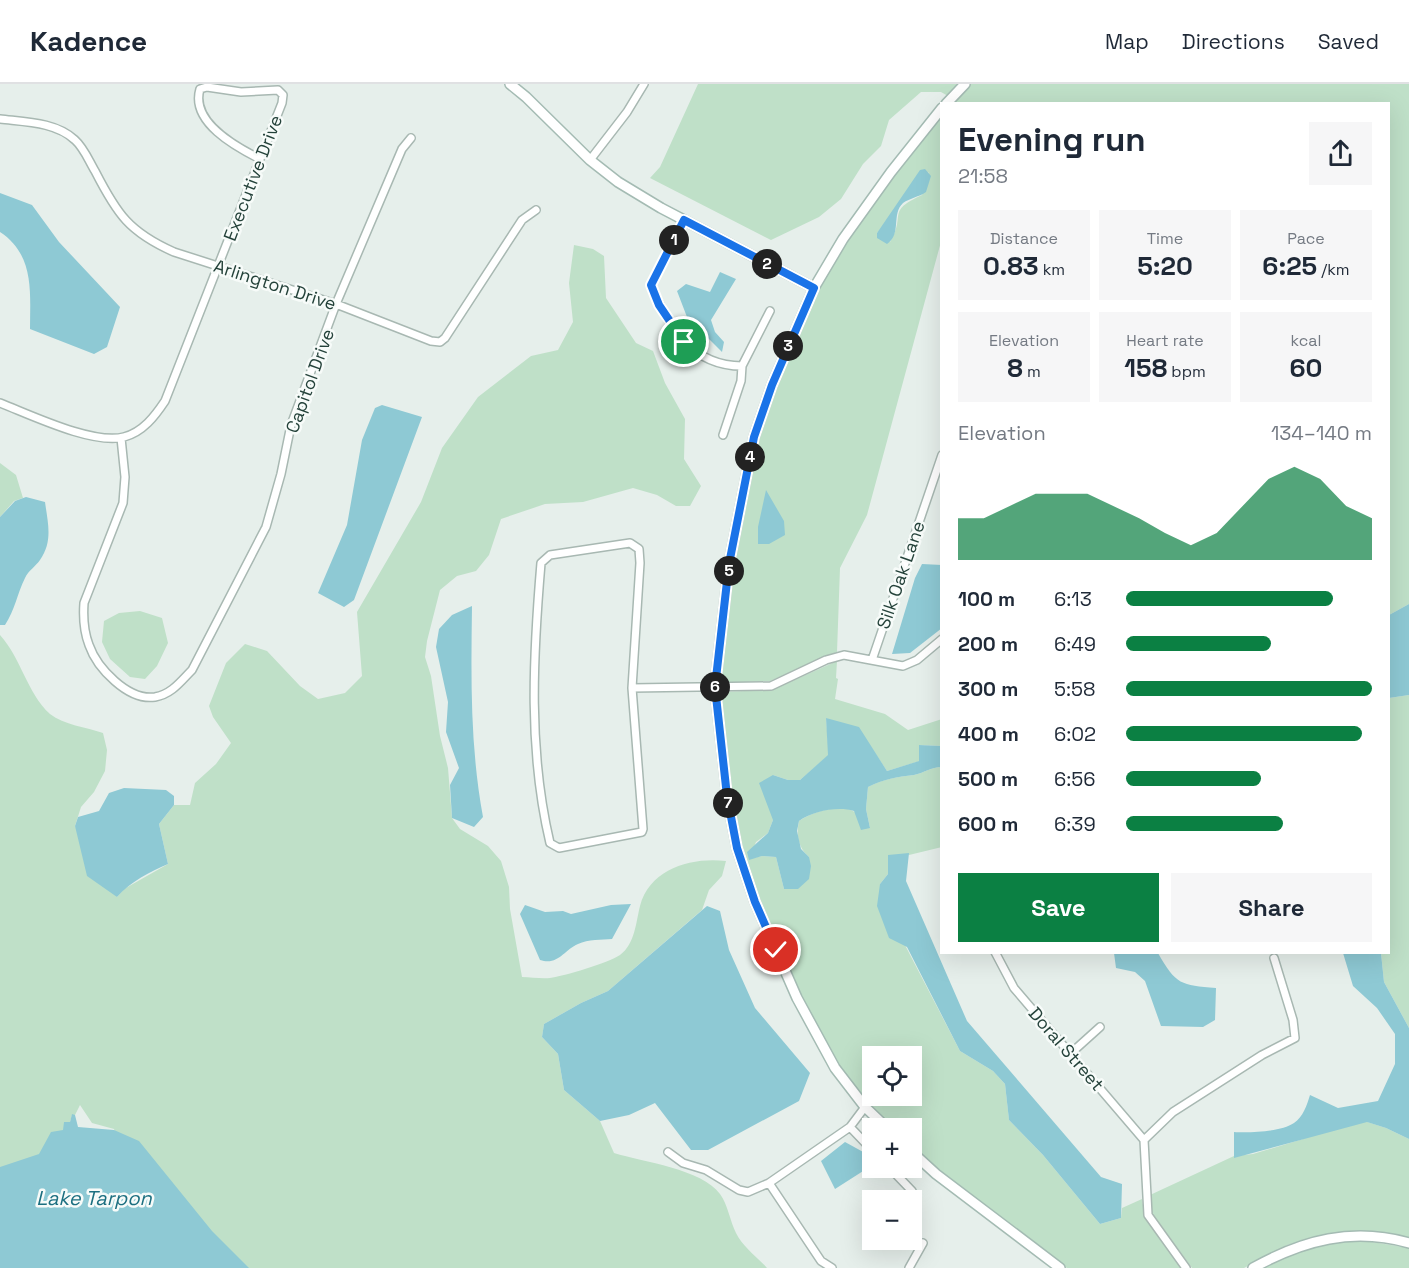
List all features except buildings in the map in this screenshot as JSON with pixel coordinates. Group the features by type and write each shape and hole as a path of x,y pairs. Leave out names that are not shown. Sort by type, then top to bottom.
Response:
{"street":[{"path":"510,84 590,160 639,196 814,288"},
{"path":"590,160 627,112 644,84"},
{"path":"948,102 965,84"},
{"name":"Executive Drive","path":"122,438 150,422 165,401 282,103 283,95 279,90 271,89 241,92 207,87 200,89 204,114 222,138 260,159"},
{"path":"877,1118 865,1107 835,1068 797,998 755,902 737,848 727,796 715,687 729,564 754,437 772,385 814,288 843,239 870,199 940,111"},
{"name":"Arlington Drive","path":"0,119 38,124 60,131 75,140 90,161 119,213 136,231 174,252 336,304 431,341 440,342 445,338 522,220 536,210"},
{"name":"Capitol Drive","path":"122,438 125,477 123,503 84,603 83,614 89,646 101,666 133,694 155,697 170,691 192,670 266,527 281,474 291,425 336,304 402,149 411,138"},
{"path":"684,220 651,285 659,305 684,342 700,356 729,366 742,366"},
{"path":"723,435 741,381 742,366 770,311"},
{"path":"0,404 100,439 122,438"},
{"name":"Silk Oak Lane","path":"872,660 940,461"},
{"path":"630,543 639,549 632,688 642,831 559,848 550,843 541,804 532,711 533,651 541,563 550,555 630,543"},
{"path":"632,688 771,686 826,660 844,655 897,666 910,664 940,641"},
{"name":"Doral Street","path":"996,954 1014,988 1144,1140"},
{"path":"1186,1268 1148,1215 1144,1140 1173,1112 1262,1055 1295,1038 1293,1020 1274,958"},
{"path":"1070,1054 1100,1027"},
{"path":"668,1152 683,1163 718,1176 739,1190 748,1192 769,1183 850,1127 865,1107"},
{"path":"850,1127 862,1140"},
{"path":"922,1161 1060,1268"},
{"path":"900,1178 911,1190"},
{"path":"769,1183 821,1261 832,1268"},
{"path":"1253,1268 1288,1249 1332,1237 1368,1236 1409,1243"},
{"path":"909,1268 923,1243"}],"green space":[{"path":"698,84 959,84 948,96 941,92 921,92 889,120 881,146 863,164 841,199 819,217 771,240 650,178 660,167"},
{"path":"971,84 1409,84 1409,604 1390,614 1390,102 954,102"},
{"path":"940,116 940,245 867,515 840,568 837,652 770,681 719,683 733,564 758,438 775,386 817,290 846,242 915,146","holes":["929,172 922,195 900,210 895,233 890,242 877,233"]},
{"path":"574,245 593,249 604,256 606,298 636,343 653,351 665,383 685,419 684,459 701,486 690,506 676,506 657,495 633,488 583,502 545,504 501,519 489,555 476,571 457,576 440,590 425,657 431,676 440,736 448,768 452,818 460,829 488,846 501,861 509,887 510,909 522,977 557,977 620,955 632,939 640,906 653,882 663,874 686,863 726,861 722,876 709,890 702,910 608,991 544,1024 542,1037 558,1054 564,1090 600,1121 614,1153 686,1172 711,1185 723,1198 739,1238 767,1268 245,1268 117,1138 114,1129 92,1123 80,1105 75,1115 72,1115 70,1122 67,1122 63,1140 0,1178 0,635 13,654 35,696 50,714 68,723 103,733 107,750 105,771 94,792 81,807 75,826 117,897 124,889 168,864 159,824 174,805 190,805 195,783 216,764 231,743 213,717 209,706 226,663 245,644 267,651 300,686 318,699 345,693 362,676 357,612 421,502 442,448 478,397 531,356 558,350 573,322 569,283"},
{"path":"0,463 16,475 23,498 14,501 0,517"},
{"path":"140,611 162,618 168,643 157,666 145,679 130,677 110,659 102,642 104,621 119,613"},
{"path":"837,661 836,678 838,679 835,699 885,714 908,730 940,720 940,746 920,745 920,761 887,771 871,747 826,718 829,755 800,780 788,780 773,775 773,820 768,833 756,842 749,859 762,856 776,857 784,889 809,857 802,849 799,840 799,821 817,812 840,808 855,812 870,828 866,809 868,787 885,780 940,767 940,847 909,855 888,856 888,874 880,884 906,947 960,1051 993,1071 1005,1084 1009,1120 1043,1155 1100,1224 1121,1218 1122,1208 1142,1199 1145,1218 1181,1268 1067,1268 938,1171 922,1156 922,1118 883,1118 870,1106 922,1106 922,1046 862,1046 862,1097 838,1065 799,993 758,901 741,846 731,795 719,692 772,690"},
{"path":"1409,695 1409,1028 1384,982 1381,954 1390,954 1390,698"},
{"path":"1355,1118 1386,1128 1409,1139 1409,1239 1375,1232 1331,1233 1287,1245 1244,1268 1192,1268 1152,1213 1150,1195 1234,1156 1253,1154 1303,1139"},
{"path":"1360,1240 1409,1248 1409,1268 1262,1268 1310,1248"}],"water":[{"path":"925,169 931,176 926,192 906,201 899,208 894,235 887,244 877,238 877,233 920,170"},
{"path":"0,193 32,205 59,242 120,307 107,347 94,354 30,329 28,276 19,252 0,232"},
{"path":"720,272 736,279 711,320 715,332 724,342 722,352 687,317 677,291 686,284 710,292"},
{"path":"382,405 422,417 354,600 344,607 318,593 347,525 362,440 375,408"},
{"path":"766,490 784,521 785,535 769,544 758,544 758,527"},
{"path":"26,497 45,502 47,546 40,560 25,578 5,625 0,625 0,517 15,501"},
{"path":"922,564 940,565 940,630 910,653 892,654 915,578"},
{"path":"1409,604 1409,695 1390,698 1390,614"},
{"path":"472,606 474,738 483,817 474,827 452,818 450,785 459,768 446,732 448,702 436,647 439,629 452,615"},
{"path":"826,718 859,727 887,771 919,761 919,745 940,746 940,767 885,780 868,787 866,809 870,828 861,830 854,811 841,809 826,810 799,821 797,831 801,849 809,857 811,866 809,879 798,889 784,889 776,857 762,856 749,860 747,852 768,833 773,820 759,783 773,775 788,780 800,780 828,755"},
{"path":"124,788 166,790 174,796 174,805 159,824 168,864 135,882 117,897 87,876 75,826 78,817 99,811 109,793"},
{"path":"909,853 906,881 967,1021 1101,1177 1122,1184 1121,1218 1100,1224 1043,1155 1009,1120 1005,1084 993,1071 960,1051 907,947 889,938 877,906 880,884 888,874 888,855"},
{"path":"631,904 612,939 582,942 552,961 540,960 520,914 525,905 545,912 563,911 571,914 611,905"},
{"path":"707,906 720,911 729,950 755,1008 810,1073 799,1101 708,1150 691,1150 655,1103 629,1115 600,1121 564,1090 558,1054 542,1037 544,1024 608,991"},
{"path":"1114,954 1159,954 1170,972 1181,981 1195,986 1216,988 1215,1020 1203,1027 1161,1026 1145,981 1135,972 1116,968"},
{"path":"1343,954 1381,954 1384,982 1409,1028 1409,1139 1367,1122 1234,1158 1234,1132 1265,1131 1288,1126 1302,1114 1310,1095 1338,1108 1378,1101 1395,1064 1395,1034 1377,1008 1353,986"},
{"name":"Lake Tarpon","path":"72,1114 75,1115 78,1127 114,1130 139,1141 212,1231 249,1268 0,1268 0,1167 39,1154 51,1132 63,1130 64,1122 70,1122"},
{"path":"845,1142 862,1151 862,1172 835,1189 821,1161"}],"route":[{"path":"684,342 659,305 651,285 684,220 814,288 792,335 754,437 729,564 715,687 727,796 737,848 755,902 776,950"}]}
